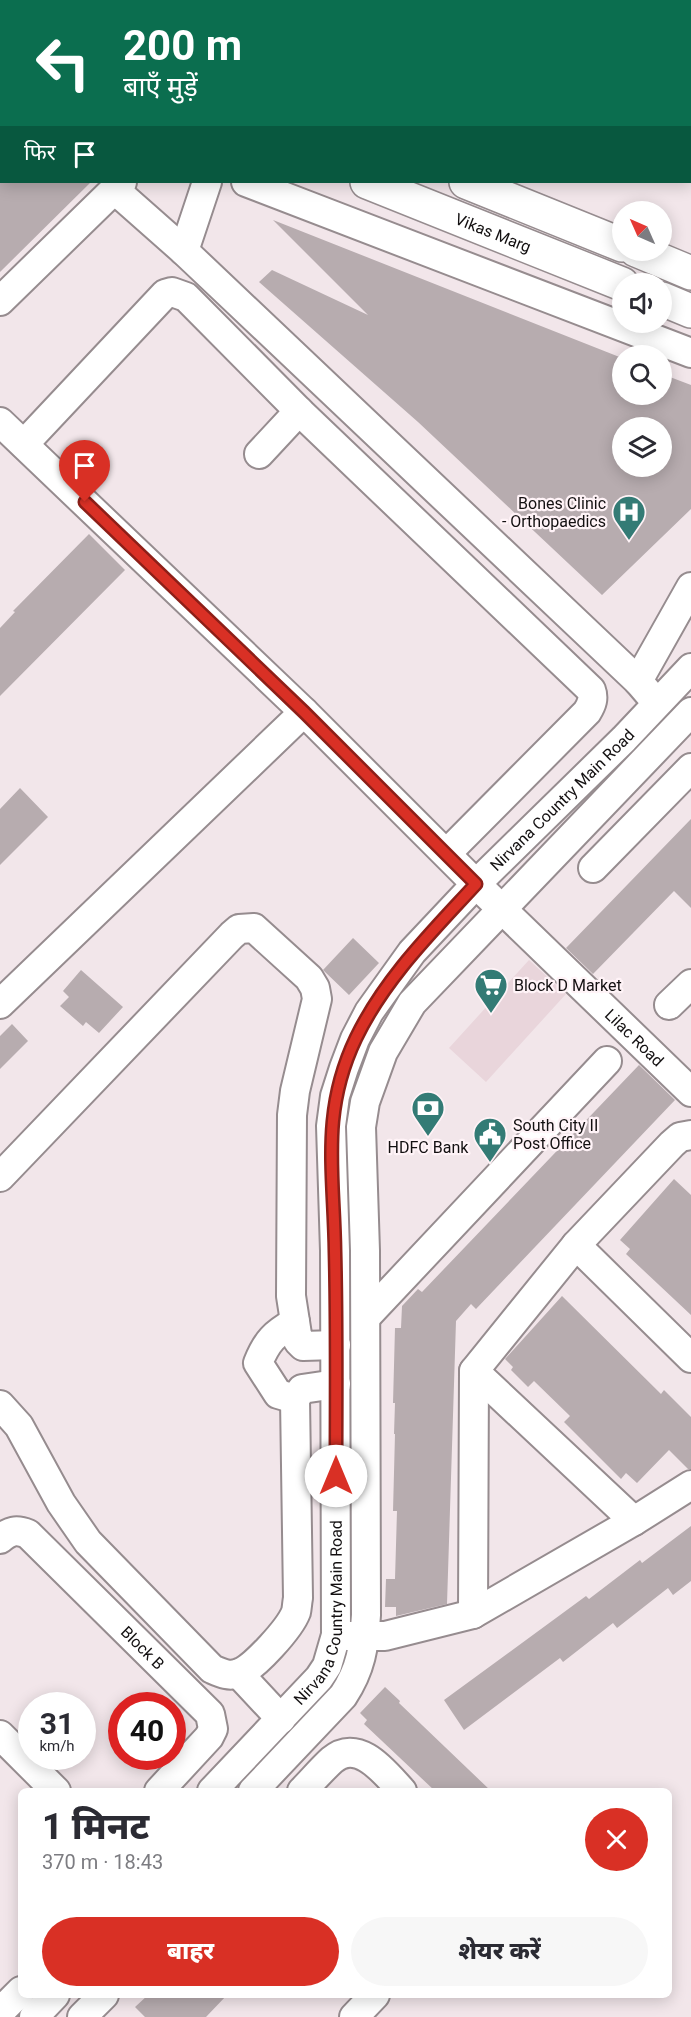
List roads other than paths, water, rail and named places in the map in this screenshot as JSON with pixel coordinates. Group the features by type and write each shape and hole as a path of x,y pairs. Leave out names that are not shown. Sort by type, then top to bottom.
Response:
{"main road":[{"name":"Vikas Marg","path":"370,183 612,280"},
{"path":"468,183 612,241"},
{"path":"493,232 507,199"},
{"path":"662,261 691,273"},
{"path":"672,303 691,311"}],"street":[{"path":"184,251 207,183"},
{"path":"249,183 691,353"},
{"path":"0,301 119,186 184,251 638,681 658,704"},
{"path":"24,444 165,294 172,292 186,297 299,411 591,690 593,696 587,712 447,853"},
{"path":"258,454 299,411"},
{"name":"Lilac Road","path":"0,422 304,712 476,884 691,1092"},
{"path":"638,681 691,586"},
{"name":"Nirvana Country Main Road","path":"215,1788 310,1690 327,1666 336,1635 336,1345 331,1126 335,1096 355,1039 376,1003 412,952 476,884 658,704 691,668"},
{"path":"0,1004 304,712"},
{"name":"Nirvana Country Main Road","path":"256,1788 343,1696 361,1663 365,1637 366,1317 361,1127 372,1078 387,1044 412,1003 691,712"},
{"path":"593,868 691,768"},
{"path":"0,1177 232,934 239,929 254,928 309,978 315,988 317,999 295,1090 292,1115 291,1296 298,1341 303,1346 336,1345"},
{"path":"669,1005 691,984"},
{"path":"366,1317 607,1061"},
{"path":"473,1614 474,1371 576,1245 672,1144 680,1137 691,1135"},
{"path":"576,1245 691,1358"},
{"path":"295,1322 279,1331 266,1345 258,1363 278,1394 295,1399"},
{"path":"474,1371 634,1521"},
{"path":"0,1405 19,1426 61,1503 88,1542 212,1669 226,1675 239,1674 250,1668 284,1631 296,1612 295,1399 302,1389 336,1384"},
{"path":"336,1635 385,1636 473,1614 634,1521 691,1485"},
{"name":"Block B","path":"0,1539 8,1532 15,1530 28,1534 210,1714 213,1730 210,1737 162,1788"},
{"path":"239,1674 281,1719"},
{"path":"0,1735 53,1788"},
{"path":"306,1788 334,1758 350,1753 363,1755 373,1761 399,1788"},
{"path":"0,2012 18,1993"},
{"path":"34,2017 52,1998"},
{"path":"82,2017 101,1998"},
{"path":"354,2017 372,1998"}],"place":[{"name":"Bones Clinic - Orthopaedics","path":"629,541"},
{"name":"Block D Market","path":"491,1014"},
{"name":"HDFC Bank","path":"428,1137"},
{"name":"South City II Post Office","path":"490,1163"}]}
